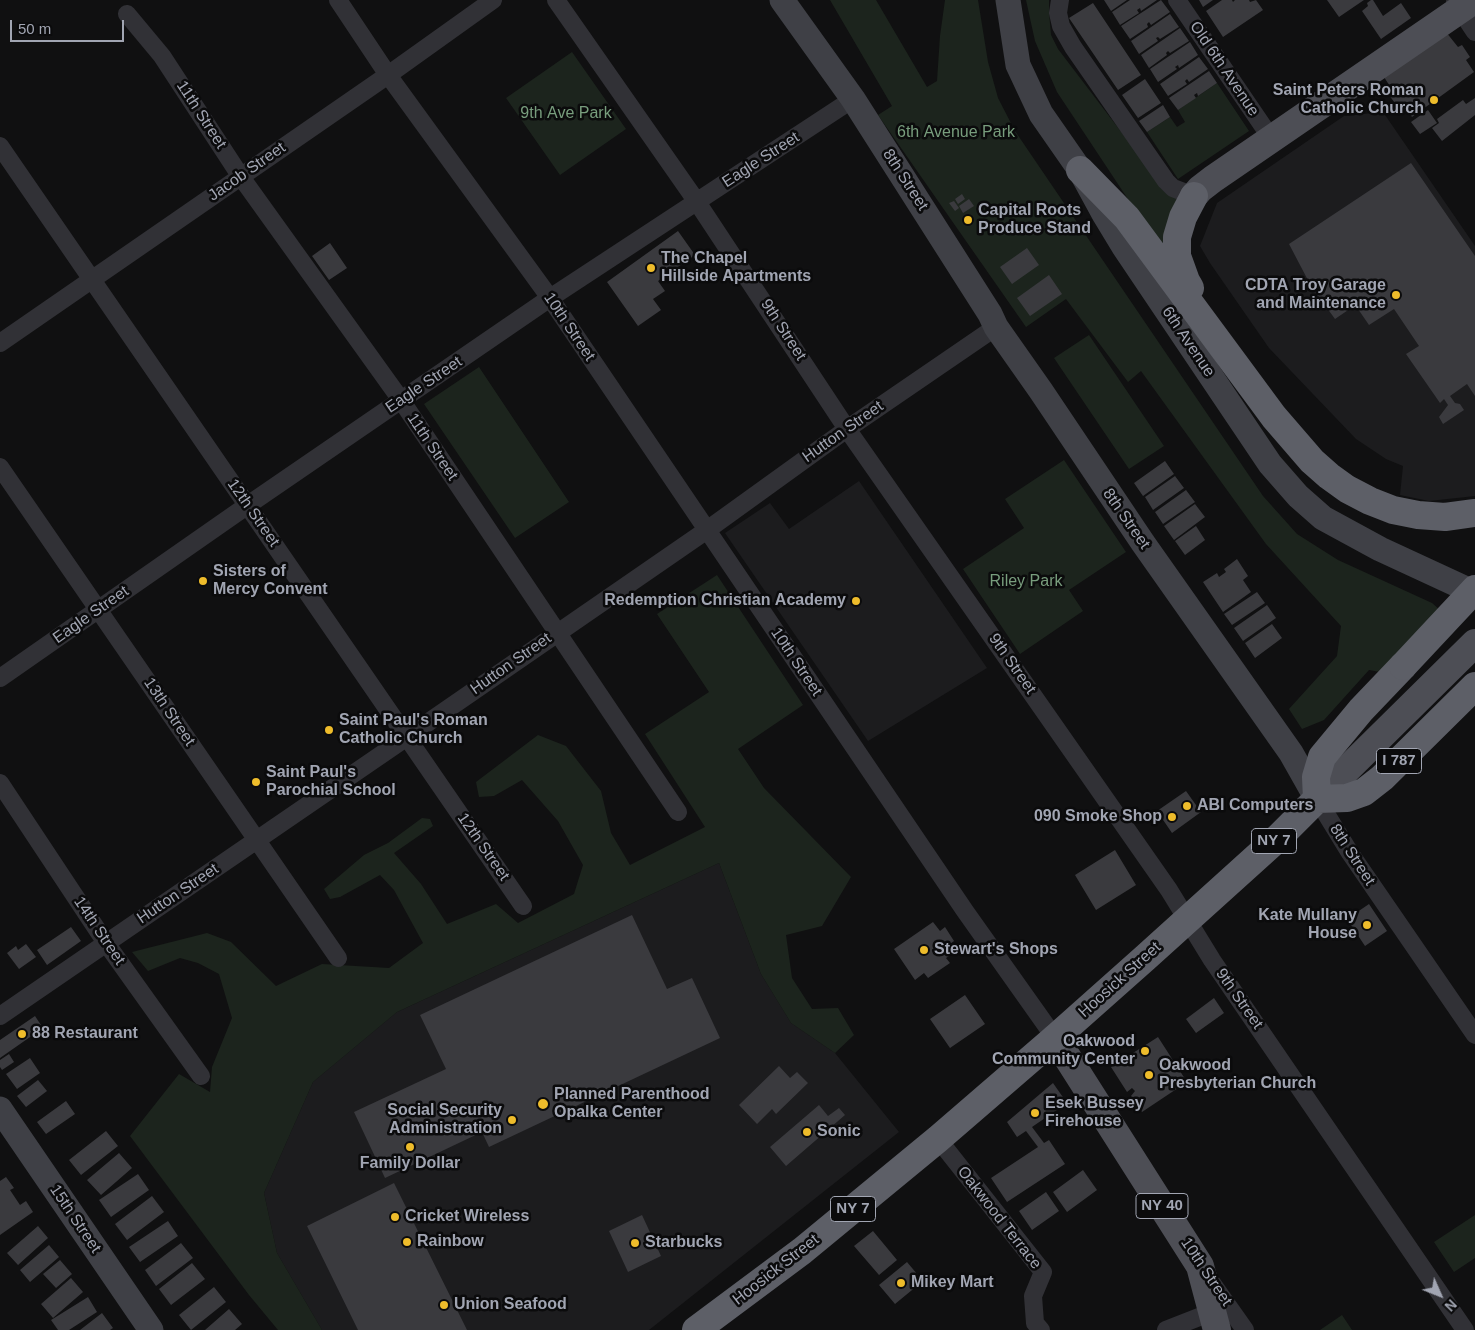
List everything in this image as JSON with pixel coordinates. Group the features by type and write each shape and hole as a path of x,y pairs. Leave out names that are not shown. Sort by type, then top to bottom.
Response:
{"highway":[{"path":"1080,170 1127,218 1274,417 1312,461 1347,489 1393,510 1418,515 1445,517 1475,513"},
{"path":"1194,196 1183,217 1177,237 1177,256 1186,281 1233,361"},
{"path":"1317,799 1316,777 1322,757 1361,710 1475,591"},
{"name":"I 787","path":"1317,799 1347,798 1364,792 1382,778 1470,690"},
{"name":"Hoosick Street","path":"696,1330 808,1246 938,1139 1188,919 1279,837 1317,799"}],"main road":[{"path":"1194,196 1200,188 1271,138 1466,10"},
{"name":"Hoosick Street","path":"1317,799 1475,643"},
{"name":"10th Street","path":"1055,1038 1200,1266"},
{"name":"NY 40","path":"1200,1266 1215,1321"}],"street":[{"name":"10th Street","path":"338,0 388,75 550,298 965,911 1055,1038"},
{"name":"Jacob Street","path":"0,343 388,75 493,0"},
{"name":"9th Street","path":"556,0 697,202 847,429 1170,890 1212,960 1465,1330"},
{"name":"8th Street","path":"782,0 853,100 990,314 996,327 1143,543 1291,753 1350,853 1475,1034"},
{"name":"6th Avenue","path":"1008,0 1018,64 1041,114 1080,170 1104,214 1145,277 1270,464 1298,496 1323,518 1380,549 1475,591"},
{"path":"1060,0 1058,13 1061,26 1073,47 1166,181 1174,188 1194,196"},
{"name":"Old 6th Avenue","path":"1177,0 1271,138"},
{"name":"11th Street","path":"127,14 162,56 241,177 401,400 678,812"},
{"name":"Eagle Street","path":"0,678 550,298 853,100"},
{"name":"12th Street","path":"0,146 523,906"},
{"name":"Hutton Street","path":"0,1016 707,530 847,429 996,327"},
{"name":"13th Street","path":"0,467 338,958"},
{"name":"14th Street","path":"0,784 106,943 201,1076"},
{"name":"15th Street","path":"0,1109 151,1330"},
{"name":"Oakwood Terrace","path":"938,1139 1043,1272 1033,1296 1035,1323 1040,1330"},
{"name":"10th Street","path":"1200,1266 1245,1330"},
{"path":"1166,1330 1215,1321"}],"shaded area":[{"name":"CDTA Troy Garage and Maintenance","path":"1383,112 1475,246 1475,496 1429,501 1400,495 1403,466 1386,459 1356,439 1269,348 1200,246 1217,203 1344,116"},
{"name":"Redemption Christian Academy","path":"859,481 987,668 868,741 725,533 770,503 789,529"},
{"path":"719,863 761,974 791,1023 835,1053 899,1132 649,1330 322,1330 277,1253 264,1193 313,1082 397,1012"}],"green space":[{"name":"6th Avenue Park","path":"830,0 876,0 927,87 937,81 945,0 978,0 988,62 998,98 1015,131 1263,496 1297,534 1338,560 1432,603 1440,610 1402,676 1369,670 1324,720 1302,729 1289,709 1337,656 1341,626 1266,544 1141,371 1128,382 1066,299 1026,327 878,115 892,106"},
{"path":"1026,0 1049,0 1051,35 1058,49 1167,192 1178,199 1171,228 1161,249 1057,92 1035,41"},
{"name":"9th Ave Park","path":"572,52 626,129 560,175 506,98"},
{"path":"1217,83 1249,131 1178,179 1147,132 1170,117 1177,127 1185,122 1178,110"},
{"path":"1089,335 1164,446 1129,469 1054,358"},
{"path":"479,367 569,502 515,538 424,404"},
{"name":"Riley Park","path":"1064,460 1126,552 1069,590 1083,611 1020,654 963,569 1024,528 1005,499"},
{"path":"717,575 803,705 738,749 764,788 851,877 822,926 786,935 792,978 812,1009 838,1008 854,1035 835,1053 791,1023 761,974 719,863 397,1012 313,1082 264,1193 277,1253 322,1330 278,1330 249,1295 130,1136 179,1074 210,1092 212,1067 232,1018 219,974 198,963 180,958 148,971 132,952 207,933 231,942 276,986 322,964 389,968 423,943 394,890 380,875 340,897 330,899 324,889 364,855 388,843 422,818 430,819 433,826 394,853 421,884 447,924 496,904 518,923 574,894 583,865 558,821 522,780 494,796 479,797 476,782 538,735 566,746 601,791 611,833 630,865 705,827 645,734 709,692 657,614"},
{"path":"1475,1215 1475,1258 1454,1272 1434,1242"},
{"path":"1342,1315 1352,1330 1320,1330"}],"building":[{"path":"1104,0 1127,0 1111,11"},
{"path":"1130,0 1157,0 1141,11 1140,8 1137,10 1139,13 1120,25 1112,12"},
{"path":"1161,0 1170,12 1151,25 1149,22 1147,24 1148,27 1130,39 1121,26"},
{"path":"1199,0 1213,0 1203,7"},
{"path":"1222,0 1232,0 1233,2 1235,0 1249,0 1250,2 1256,0 1263,10 1223,37 1206,11"},
{"path":"1327,0 1364,0 1339,17"},
{"path":"1373,0 1383,16 1401,3 1411,18 1381,39 1362,11"},
{"path":"1093,3 1141,75 1118,90 1069,18"},
{"path":"1170,14 1179,27 1160,39 1156,38 1158,41 1139,54 1131,41"},
{"path":"1180,28 1189,41 1170,53 1168,51 1167,55 1149,68 1141,55"},
{"name":"Saint Peters Roman Catholic Church","path":"1446,32 1458,47 1462,45 1470,57 1466,60 1474,72 1412,117 1405,107 1400,110 1386,91 1391,88 1384,77"},
{"path":"1190,42 1198,55 1179,68 1178,65 1175,67 1177,69 1158,82 1150,69"},
{"path":"1199,57 1208,69 1189,82 1187,79 1185,81 1187,84 1168,96 1160,84"},
{"path":"1209,71 1217,83 1198,96 1197,93 1194,95 1196,98 1178,110 1169,98"},
{"path":"1145,79 1161,103 1138,118 1122,95"},
{"path":"1475,98 1475,115 1442,141 1432,128 1439,123 1437,119 1463,100 1466,104"},
{"path":"1163,105 1170,117 1147,132 1139,121"},
{"path":"1428,110 1437,123 1420,134 1411,122"},
{"name":"CDTA Troy Garage and Maintenance","path":"1411,163 1475,256 1475,396 1467,384 1450,396 1464,410 1443,424 1439,417 1448,405 1444,399 1440,403 1406,354 1419,346 1394,309 1369,325 1358,309 1360,308 1357,304 1335,319 1311,286 1289,244"},
{"path":"962,194 965,199 958,204 955,199"},
{"path":"969,199 974,206 963,213 959,206"},
{"path":"954,201 959,208 955,211 949,203"},
{"name":"The Chapel Hillside Apartments","path":"678,231 695,255 658,281 665,291 653,299 661,310 638,326 607,282"},
{"path":"330,243 347,268 329,280 312,256"},
{"path":"1027,248 1039,265 1012,284 1000,267"},
{"path":"1049,275 1062,294 1030,316 1017,298"},
{"path":"1165,461 1174,474 1143,496 1134,483"},
{"path":"1175,476 1184,488 1153,510 1145,497"},
{"path":"1186,490 1195,502 1163,524 1155,512"},
{"path":"1195,504 1205,517 1174,540 1164,526"},
{"path":"1196,526 1205,540 1185,555 1175,541"},
{"path":"1237,559 1248,576 1243,580 1251,592 1223,612 1203,582 1217,573 1219,577 1226,572 1224,569"},
{"path":"1257,592 1265,603 1232,625 1224,614"},
{"path":"1267,605 1276,618 1243,641 1234,628"},
{"path":"1272,624 1282,638 1255,658 1245,643"},
{"path":"1186,791 1201,812 1172,833 1157,811"},
{"path":"1115,850 1136,885 1096,910 1075,875"},
{"name":"Kate Mullany House","path":"1369,904 1387,931 1365,946 1347,919"},
{"path":"632,915 667,989 692,978 720,1038 489,1147 482,1132 385,1178 354,1112 446,1069 420,1015"},
{"name":"Stewart's Shops","path":"933,922 940,931 945,927 954,941 950,944 955,952 946,958 950,963 928,978 924,973 915,980 894,949"},
{"path":"71,927 81,941 47,965 37,950"},
{"path":"26,944 36,957 19,969 7,953 16,946 18,950"},
{"path":"965,995 985,1024 950,1048 930,1019"},
{"path":"1214,998 1224,1013 1196,1033 1186,1019"},
{"name":"88 Restaurant","path":"35,1016 43,1028 0,1058 0,1040"},
{"name":"Oakwood Presbyterian Church","path":"1158,1037 1187,1082 1142,1112 1131,1096 1135,1091 1132,1088 1127,1092 1111,1067"},
{"path":"9,1054 14,1062 2,1070 0,1060"},
{"path":"30,1058 40,1073 17,1089 6,1074"},
{"path":"779,1066 790,1078 797,1072 808,1083 776,1114 772,1109 757,1124 739,1105"},
{"path":"38,1080 47,1091 26,1107 17,1096"},
{"path":"1053,1083 1067,1103 1032,1127 1044,1143 1049,1140 1065,1164 1007,1202 991,1178 1038,1147 1026,1131 1017,1137 1007,1122"},
{"path":"66,1101 75,1114 46,1134 37,1122"},
{"name":"Sonic","path":"819,1105 828,1116 839,1108 845,1115 786,1166 770,1147"},
{"path":"106,1131 118,1146 81,1175 69,1160"},
{"path":"119,1153 132,1168 101,1195 87,1180"},
{"path":"1083,1170 1097,1190 1067,1212 1053,1192"},
{"path":"138,1174 149,1190 111,1217 99,1200"},
{"path":"6,1177 14,1188 10,1190 20,1205 26,1201 33,1212 0,1235 0,1181"},
{"path":"394,1183 467,1330 358,1330 307,1226"},
{"path":"1046,1192 1059,1211 1032,1230 1019,1211"},
{"path":"152,1196 164,1212 127,1240 115,1224"},
{"name":"Starbucks","path":"642,1215 661,1256 628,1272 609,1231"},
{"path":"168,1221 178,1236 140,1262 129,1247"},
{"path":"38,1226 48,1238 18,1265 7,1253"},
{"path":"873,1231 897,1260 879,1275 854,1246"},
{"path":"181,1243 193,1258 156,1286 145,1270"},
{"path":"49,1245 59,1257 30,1282 20,1270"},
{"path":"60,1260 72,1274 56,1288 43,1274"},
{"name":"Mikey Mart","path":"907,1262 923,1281 895,1304 879,1285"},
{"path":"192,1263 205,1279 171,1305 159,1289"},
{"path":"71,1278 83,1292 53,1318 41,1304"},
{"path":"214,1287 226,1302 191,1330 179,1315"},
{"path":"88,1297 97,1312 69,1330 58,1330 51,1320"},
{"path":"229,1309 242,1324 235,1330 205,1330"},
{"path":"102,1313 113,1328 110,1330 80,1330"}],"place":[{"name":"Saint Peters Roman Catholic Church","path":"1434,100"},
{"name":"Capital Roots Produce Stand","path":"968,220"},
{"name":"The Chapel Hillside Apartments","path":"651,268"},
{"name":"CDTA Troy Garage and Maintenance","path":"1396,295"},
{"name":"Sisters of Mercy Convent","path":"203,581"},
{"name":"Redemption Christian Academy","path":"856,601"},
{"name":"Saint Paul's Roman Catholic Church","path":"329,730"},
{"name":"Saint Paul's Parochial School","path":"256,782"},
{"name":"ABI Computers","path":"1187,806"},
{"name":"090 Smoke Shop","path":"1172,817"},
{"name":"Kate Mullany House","path":"1367,925"},
{"name":"Stewart's Shops","path":"924,950"},
{"name":"88 Restaurant","path":"22,1034"},
{"name":"Oakwood Community Center","path":"1145,1051"},
{"name":"Oakwood Presbyterian Church","path":"1149,1075"},
{"name":"Planned Parenthood Opalka Center","path":"543,1104"},
{"name":"Esek Bussey Firehouse","path":"1035,1113"},
{"name":"Social Security Administration","path":"512,1120"},
{"name":"Sonic","path":"807,1132"},
{"name":"Family Dollar","path":"410,1147"},
{"name":"Cricket Wireless","path":"395,1217"},
{"name":"Rainbow","path":"407,1242"},
{"name":"Starbucks","path":"635,1243"},
{"name":"Mikey Mart","path":"901,1283"},
{"name":"Union Seafood","path":"444,1305"}]}
